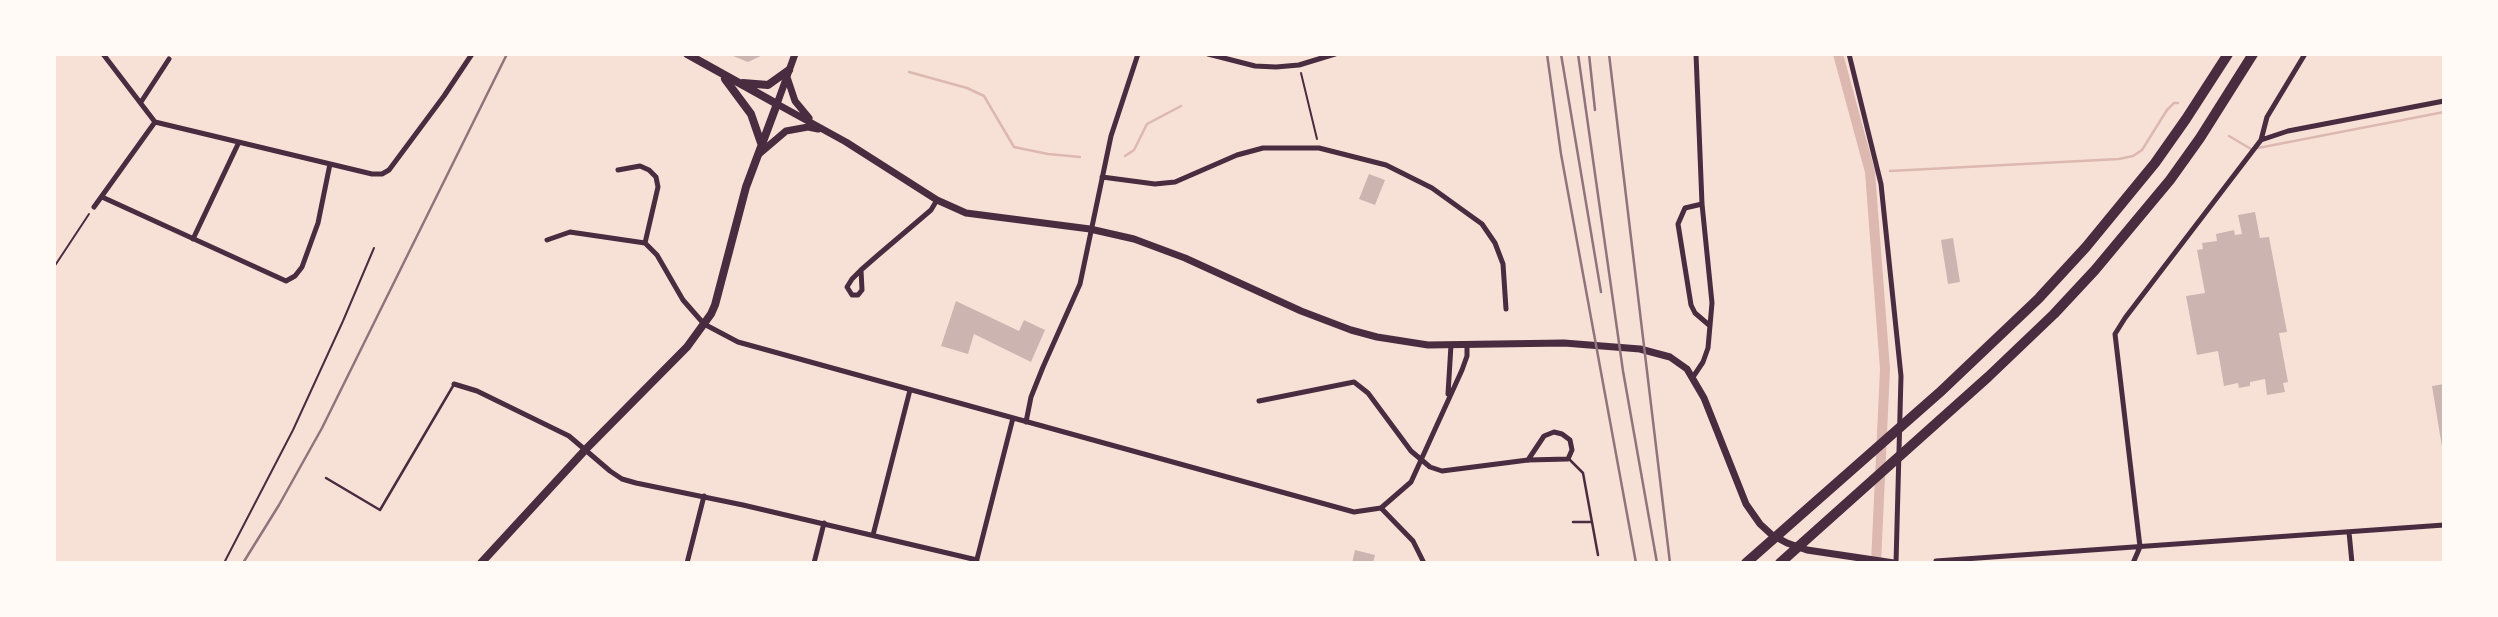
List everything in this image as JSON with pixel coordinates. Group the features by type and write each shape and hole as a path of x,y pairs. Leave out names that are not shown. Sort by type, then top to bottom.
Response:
{"highway":[{"path":"1746,563 1903,424 2039,298 2086,247 2155,163 2228,54"},
{"path":"1780,563 2007,359 2095,270 2138,220 2192,149 2253,54"}],"main road":[{"path":"481,563 586,449 687,347 711,314 740,208 777,104 687,54"},
{"path":"733,80 768,85 788,73"},
{"path":"721,74 751,114 761,145"}],"street":[{"path":"103,54 155,122 372,174 382,174 389,170 472,54"},
{"path":"795,54 777,104 829,132 937,200 966,213 1090,229 1160,248 1350,330 1403,342 1451,345 1538,341 1640,349 1661,354 1680,364 1693,377 1704,397 1746,504 1760,524 1772,535 1797,547 1895,563 1901,376 1881,184 1849,54"},
{"path":"1026,422 1031,397 1042,367 1080,284 1111,135 1138,54"},
{"path":"1208,54 1255,66 1299,65 1335,54"},
{"path":"1693,377 1706,354 1712,303 1702,204 1696,54"},
{"path":"2133,563 2140,547 2115,334 2261,141 2267,117 2305,54"},
{"path":"141,102 169,59"},
{"path":"788,73 795,101 817,126"},
{"path":"2261,141 2288,131 2444,101"},
{"path":"94,207 155,122"},
{"path":"757,156 779,136 796,128 808,127 829,132"},
{"path":"193,239 239,142"},
{"path":"1102,177 1156,184 1175,182 1237,155 1264,148 1319,148 1386,165 1432,188 1482,224 1496,243 1503,264 1506,309"},
{"path":"102,197 286,281 295,276 302,267 318,223 330,164"},
{"path":"618,170 639,166 656,177 658,187 645,243"},
{"path":"861,270 930,210 937,200"},
{"path":"1702,204 1685,208 1679,215 1678,230 1690,305 1695,313 1709,324"},
{"path":"547,240 570,232 645,243 657,255 684,300 704,324 738,342 1347,510 1365,512 1381,508 1411,482 1467,356 1467,344"},
{"path":"1448,400 1451,345"},
{"path":"1259,401 1354,382 1368,393 1410,451 1422,461 1442,471 1528,460 1569,459 1572,450 1570,440 1554,432 1544,436 1528,460"},
{"path":"454,384 477,391 569,436 622,479 824,523 977,562 1013,418"},
{"path":"873,535 910,390"},
{"path":"687,563 704,496"},
{"path":"1381,508 1413,541 1424,563"},
{"path":"814,563 824,523"},
{"path":"1936,561 2444,524"},
{"path":"2349,531 2352,563"}],"lane":[{"path":"326,478 380,510 454,384"},
{"path":"1569,459 1583,473 1598,555"},
{"path":"1573,522 1591,522"}],"path":[{"path":"1299,65 1319,148"},
{"path":"54,267 94,207"},
{"path":"223,563 292,430 374,248"}],"building":[{"path":"728,54 765,54 748,62"},
{"path":"1369,174 1385,180 1375,205 1359,199"},
{"path":"2255,212 2260,238 2269,237 2287,332 2279,333 2288,382 2283,383 2285,392 2267,395 2265,379 2239,388 2238,383 2224,386 2218,351 2197,355 2186,296 2205,293 2197,250 2203,249 2202,243 2217,241 2216,234 2234,230 2235,235 2242,234 2238,215"},
{"path":"1953,238 1960,282 1948,284 1941,240"},
{"path":"956,301 1019,331 1024,320 1045,330 1031,362 974,334 968,354 941,346"},
{"path":"2444,384 2444,447 2442,447 2432,386"},
{"path":"1355,550 1375,555 1373,563 1352,563"}],"waterway":[{"path":"1838,54 1870,172 1885,369 1876,563"},
{"path":"909,72 967,88 984,96 1014,147 1080,157"},
{"path":"1890,171 2119,159 2133,156 2142,150 2167,110 2174,103 2178,103"},
{"path":"1125,156 1134,150 1147,124 1181,106"},
{"path":"2258,148 2444,112"},
{"path":"2229,136 2251,149"}],"railway":[{"path":"243,563 322,428 507,54"},
{"path":"1547,54 1561,154 1636,563"},
{"path":"1561,54 1601,292"},
{"path":"1578,54 1623,371 1657,563"},
{"path":"1589,54 1595,110"},
{"path":"1609,54 1670,563"}]}
